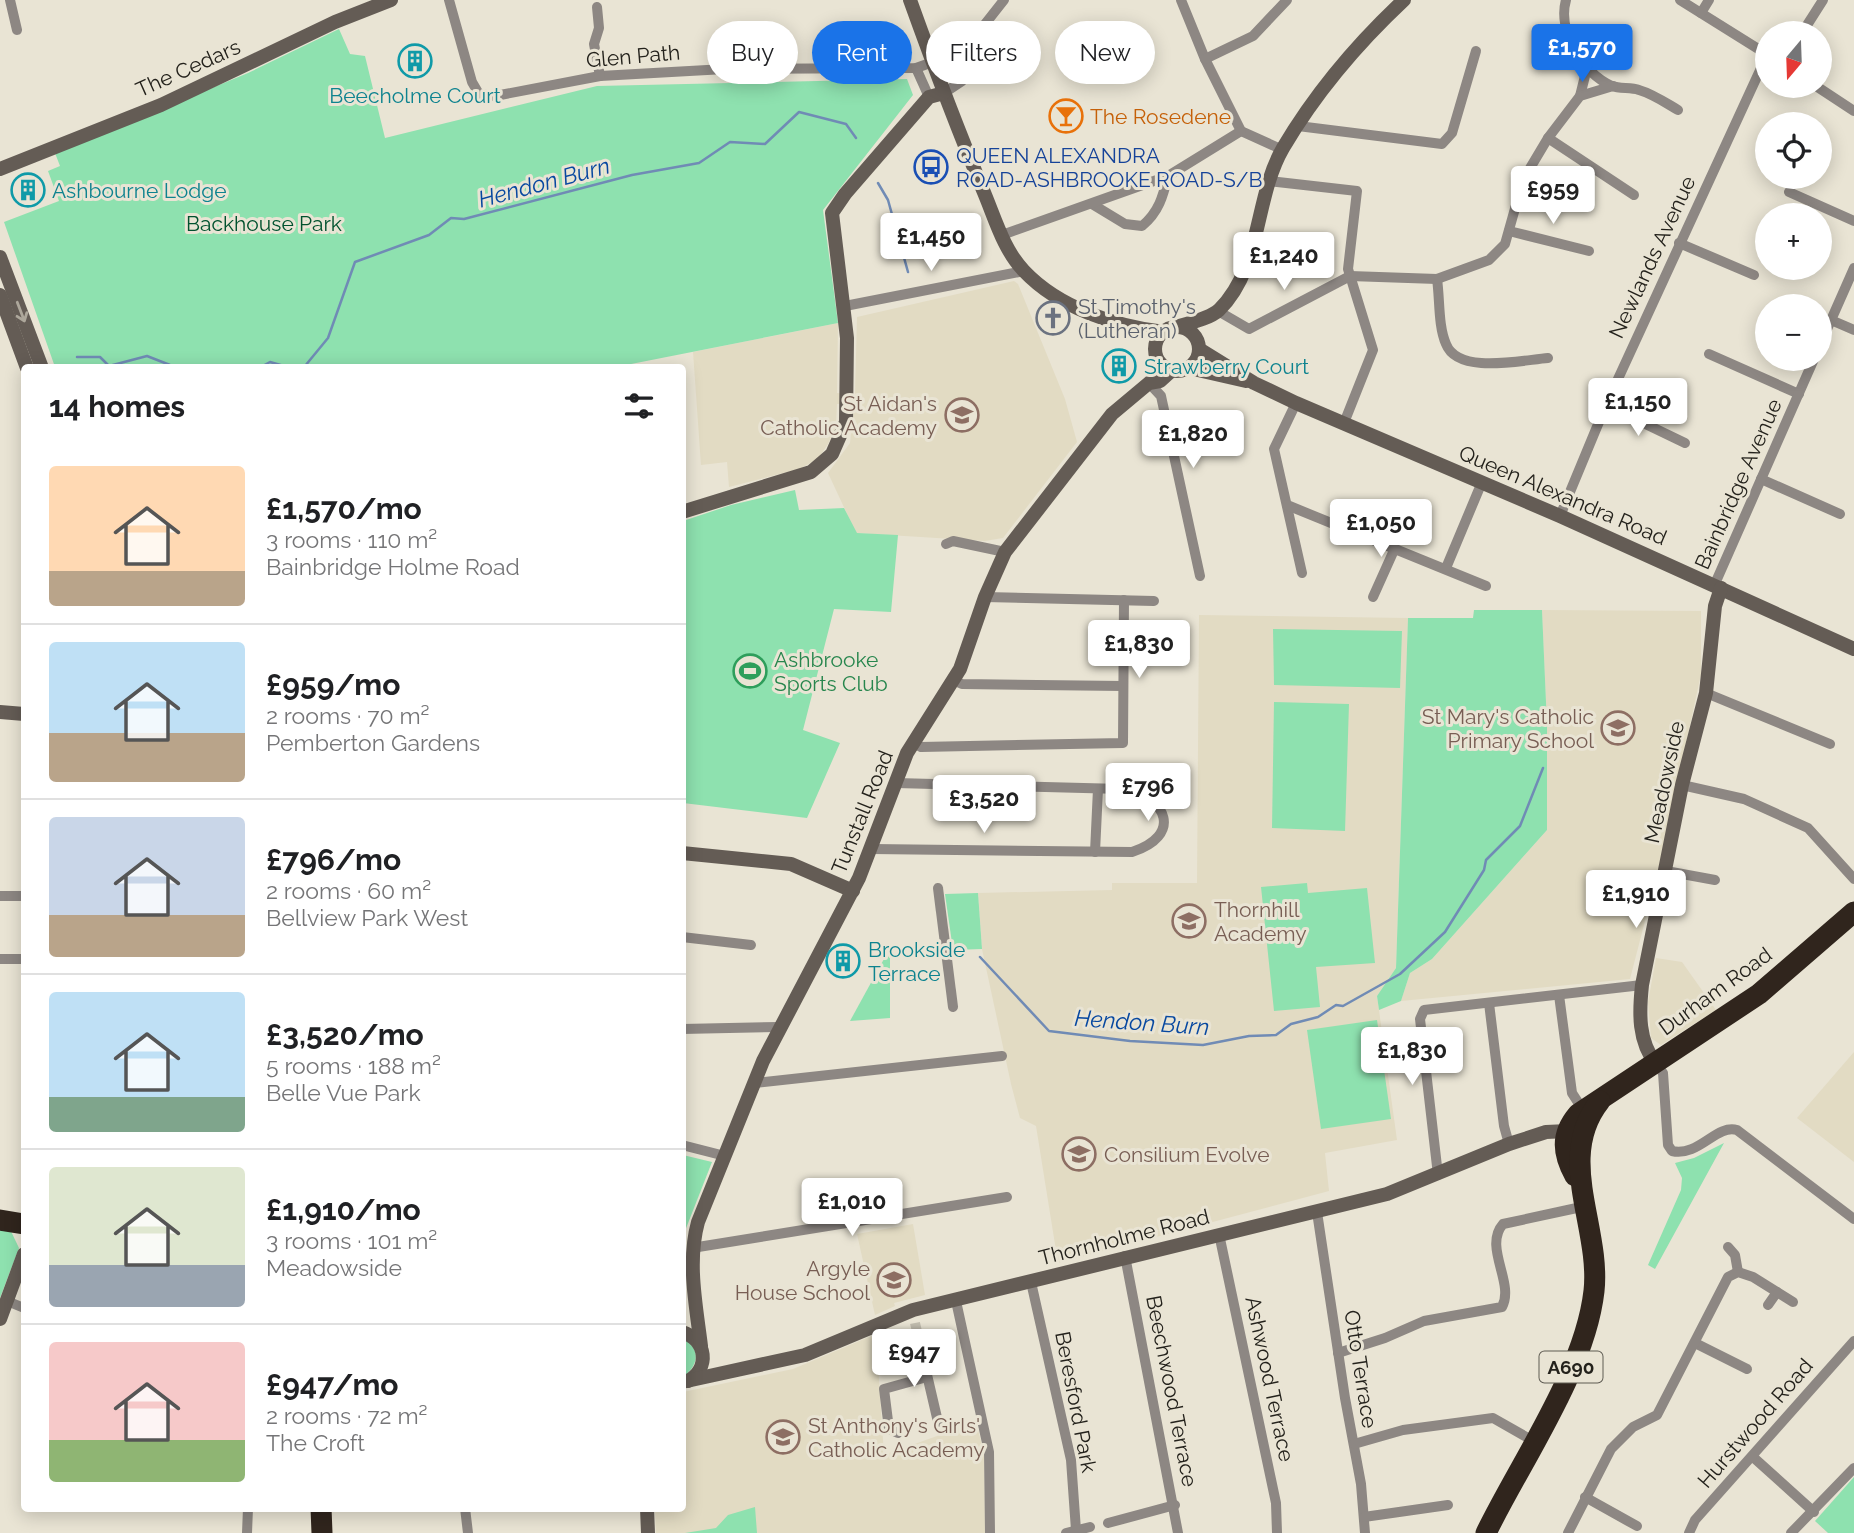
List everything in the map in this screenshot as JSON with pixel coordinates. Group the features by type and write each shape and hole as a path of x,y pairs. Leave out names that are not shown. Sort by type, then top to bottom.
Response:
{"highway":[{"name":"Durham Road","path":"1580,1122 1656,1064 1759,994 1854,912"},
{"name":"A690","path":"1486,1533 1535,1442 1578,1350 1592,1307 1595,1264 1583,1196 1579,1153 1580,1122"},
{"path":"314,1512 314,1533"},
{"path":"321,1512 322,1533"}],"street":[{"path":"10,0 17,30"},
{"name":"The Cedars","path":"0,169 161,105 335,22 391,0"},
{"name":"Glen Path","path":"449,0 471,82 479,94 495,96 600,76 725,69 916,68 926,61"},
{"name":"Queen Alexandra Road","path":"910,0 926,43"},
{"path":"987,21 1004,0"},
{"path":"1181,0 1205,59 1241,131 1283,150"},
{"path":"1205,59 1253,36 1287,0"},
{"path":"1566,0 1565,23 1569,39 1587,68 1613,86"},
{"path":"1680,0 1755,47"},
{"path":"1701,13 1709,0"},
{"path":"1810,21 1823,0"},
{"path":"1189,368 1195,363 1198,345 1215,313 1238,284 1247,266 1269,181 1283,150 1333,76 1400,1"},
{"path":"597,8 599,28 594,44 600,76"},
{"path":"1298,126 1442,144 1452,133 1476,51"},
{"path":"916,68 929,97"},
{"path":"1200,576 1161,396 1149,383 1156,344 1167,330 1215,313 1249,329 1350,276 1437,279 1489,260 1505,244 1523,180 1548,138 1580,96 1587,68"},
{"name":"Newlands Avenue","path":"1560,516 1606,405 1755,81"},
{"name":"Queen Alexandra Road","path":"941,84 1010,255 1024,271 1057,298 1124,325 1167,330 1184,328 1198,345 1254,383 1560,516 1854,649"},
{"path":"686,511 802,475 819,467 832,454 846,422 845,306 832,214 853,184 929,97 944,93 958,84"},
{"path":"1580,96 1613,86 1642,90 1678,110"},
{"path":"1832,97 1854,111"},
{"path":"1002,235 1168,176 1241,131"},
{"path":"1548,138 1634,195"},
{"path":"1092,204 1125,224 1142,226 1152,217 1162,201 1168,176"},
{"path":"1269,181 1357,191 1348,269 1373,350 1344,423"},
{"path":"1788,192 1854,221"},
{"path":"1509,231 1589,251"},
{"path":"1679,243 1754,275"},
{"path":"0,257 40,364"},
{"path":"1832,318 1854,268"},
{"path":"845,306 1024,271"},
{"path":"1437,279 1446,345 1455,358 1480,364 1548,358"},
{"path":"0,295 26,364"},
{"path":"1832,320 1854,330"},
{"name":"Queen Alexandra Road","path":"1124,325 1171,370 1189,368 1254,383"},
{"path":"1709,354 1799,394"},
{"name":"Tunstall Road","path":"702,1350 692,1248 698,1222 779,1027 853,891 872,849 913,743 953,680 970,645 985,597 1005,552 1112,414 1149,383 1160,381 1171,370"},
{"name":"Bainbridge Avenue","path":"1717,587 1809,371"},
{"path":"1296,402 1274,449 1302,573"},
{"path":"1606,405 1685,443"},
{"path":"1761,479 1840,514"},
{"path":"1446,568 1482,482"},
{"path":"1287,505 1486,586"},
{"path":"946,544 953,541 1005,552"},
{"path":"1373,597 1395,548"},
{"name":"Meadowside","path":"1656,1064 1643,1042 1640,1008 1642,985 1682,785 1706,693 1717,587"},
{"path":"985,597 1154,601"},
{"path":"913,743 921,747 1123,743 1124,600"},
{"path":"953,680 962,684 1123,686"},
{"path":"1706,693 1830,744"},
{"path":"0,712 21,715"},
{"path":"872,849 1132,852 1151,846 1165,824 1161,809 1140,792 896,783"},
{"path":"1682,785 1744,799 1808,828 1854,879"},
{"path":"1096,852 1098,789"},
{"path":"686,853 791,864 853,891"},
{"path":"1666,871 1715,880"},
{"path":"938,888 953,1007"},
{"path":"0,896 21,896"},
{"path":"686,937 751,945"},
{"path":"0,959 21,959"},
{"path":"1438,1175 1420,1018 1424,1010 1642,985"},
{"path":"1559,995 1572,1093 1580,1122"},
{"path":"1489,1003 1504,1126 1509,1144"},
{"path":"686,1028 779,1027"},
{"path":"755,1083 1002,1056"},
{"path":"1656,1064 1663,1073 1668,1144 1672,1152 1693,1150 1725,1129 1737,1130 1854,1219"},
{"name":"Thornholme Road","path":"686,1382 805,1355 956,1301 1125,1256 1387,1194 1509,1144 1580,1122"},
{"path":"686,1147 725,1156"},
{"path":"1338,1353 1385,1338 1424,1321 1502,1307 1507,1298 1497,1246 1498,1231 1503,1224 1583,1196"},
{"path":"692,1248 1007,1197"},
{"name":"Otto Terrace","path":"1317,1212 1354,1444 1365,1533"},
{"name":"Ashwood Terrace","path":"1219,1234 1276,1503 1277,1533"},
{"path":"1728,1247 1735,1255 1738,1272"},
{"name":"Beechwood Terrace","path":"1125,1256 1175,1505 1178,1533"},
{"path":"0,1319 21,1262"},
{"path":"1567,1533 1611,1449 1633,1427 1657,1415 1728,1277 1738,1272 1753,1277 1793,1302"},
{"name":"Beresford Park","path":"1031,1282 1071,1460 1071,1532"},
{"path":"1768,1305 1777,1292"},
{"name":"Tunstall Road","path":"686,1321 695,1298"},
{"path":"7,1301 21,1307"},
{"path":"956,1301 989,1452 990,1533"},
{"path":"686,1333 696,1339 715,1369 729,1372"},
{"name":"Hurstwood Road","path":"1689,1533 1695,1521 1854,1341"},
{"path":"1695,1342 1747,1369"},
{"path":"921,1349 938,1422"},
{"path":"686,1381 701,1368 702,1350"},
{"path":"898,1433 889,1429 884,1389 928,1377"},
{"path":"1354,1444 1403,1430 1493,1418 1535,1442"},
{"path":"1753,1457 1814,1512"},
{"path":"1791,1533 1854,1468"},
{"path":"1585,1497 1637,1526"},
{"path":"1108,1522 1175,1505"},
{"path":"1364,1517 1448,1505"},
{"path":"247,1533 248,1512"},
{"path":"465,1512 468,1533"},
{"path":"647,1512 648,1533"},
{"path":"1071,1532 1090,1527"}],"shaded area":[{"name":"St Aidan's Catholic Academy","path":"1014,281 1018,284 1065,399 1077,442 1003,538 985,541 856,533 828,473 850,443 854,404 837,404 836,427 828,444 818,459 799,469 729,487 727,462 701,465 693,352 838,323 837,393 855,394 857,317"},
{"path":"1542,610 1701,611 1701,674 1663,851 1630,979 1401,1001 1410,973 1432,959 1547,830 1547,725"},
{"name":"Thornhill Academy","path":"1199,615 1408,618 1396,968 1377,996 1397,1140 1325,1153 1329,1191 1058,1263 1036,1126 1020,1118 1011,1084 982,949 978,893 1112,890 1112,883 1197,883"},
{"path":"1656,958 1682,962 1716,1010 1661,1045 1651,1038 1648,1002"},
{"path":"1854,1052 1854,1162 1797,1118"},
{"name":"Argyle House School","path":"913,1224 925,1295 894,1303 895,1306 875,1315 857,1234"},
{"name":"St Anthony's Girls' Catholic Academy","path":"876,1334 884,1455 976,1422 984,1453 985,1533 656,1533 655,1512 686,1512 686,1391 793,1369"}],"green space":[{"name":"Backhouse Park","path":"339,29 350,54 365,56 385,138 597,86 798,84 798,81 812,81 812,84 909,84 913,95 823,210 838,323 631,364 54,364 4,222 59,201 48,171 60,166 55,153 248,73"},
{"name":"Ashbrooke Sports Club","path":"795,490 799,510 844,508 857,533 898,535 891,612 834,609 803,730 840,743 807,818 686,803 686,520 731,505"},
{"path":"1474,610 1542,610 1547,725 1547,830 1432,959 1410,973 1401,1001 1379,1010 1377,996 1396,968 1408,618 1473,618"},
{"path":"1273,629 1402,631 1400,688 1274,685"},
{"path":"1274,702 1349,704 1345,831 1272,828"},
{"path":"1307,883 1308,893 1367,888 1375,963 1316,967 1320,1007 1274,1011 1261,887"},
{"path":"978,893 982,949 953,950 945,894"},
{"path":"890,948 890,1018 850,1021"},
{"path":"1377,1020 1391,1119 1321,1129 1307,1030"},
{"path":"1724,1143 1655,1269 1648,1265 1681,1190 1682,1178 1675,1163 1694,1158"},
{"path":"686,1156 712,1162 686,1228"},
{"path":"0,1224 8,1225 19,1248 0,1298"},
{"path":"686,1340 693,1347 696,1357 686,1374"},
{"path":"1854,1477 1854,1533 1828,1533 1815,1521"},
{"path":"755,1507 757,1533 685,1533 716,1528 728,1515"}],"waterway":[{"name":"Hendon Burn","path":"307,364 328,338 355,262 429,235 451,218 464,219 632,175 699,163 730,142 765,144 799,112 846,124 856,138"},
{"path":"878,183 888,200 908,272"},
{"name":"Hendon Burn","path":"117,364 147,356 167,364"},
{"name":"Hendon Burn","path":"77,357 100,357 107,364"},
{"name":"Hendon Burn","path":"266,364 277,364"},
{"name":"Hendon Burn","path":"980,957 1049,1031 1130,1041 1203,1045 1249,1036 1276,1035 1291,1024 1318,1017 1336,1005 1343,1006 1400,974 1445,932 1484,870 1486,860 1520,826 1543,768"}],"tunnel":[{"path":"915,1323 921,1349"}],"place":[{"name":"Beecholme Court","path":"415,61"},
{"name":"The Rosedene","path":"1066,116"},
{"name":"QUEEN ALEXANDRA ROAD-ASHBROOKE ROAD-S/B","path":"931,167"},
{"name":"Ashbourne Lodge","path":"28,190"},
{"name":"St Timothy's (Lutheran)","path":"1053,318"},
{"name":"Strawberry Court","path":"1119,366"},
{"name":"St Aidan's Catholic Academy","path":"962,415"},
{"name":"Ashbrooke Sports Club","path":"750,671"},
{"name":"St Mary's Catholic Primary School","path":"1618,728"},
{"name":"Thornhill Academy","path":"1189,921"},
{"name":"Brookside Terrace","path":"843,961"},
{"name":"Consilium Evolve","path":"1079,1154"},
{"name":"Argyle House School","path":"894,1280"},
{"name":"St Anthony's Girls' Catholic Academy","path":"783,1437"}]}
